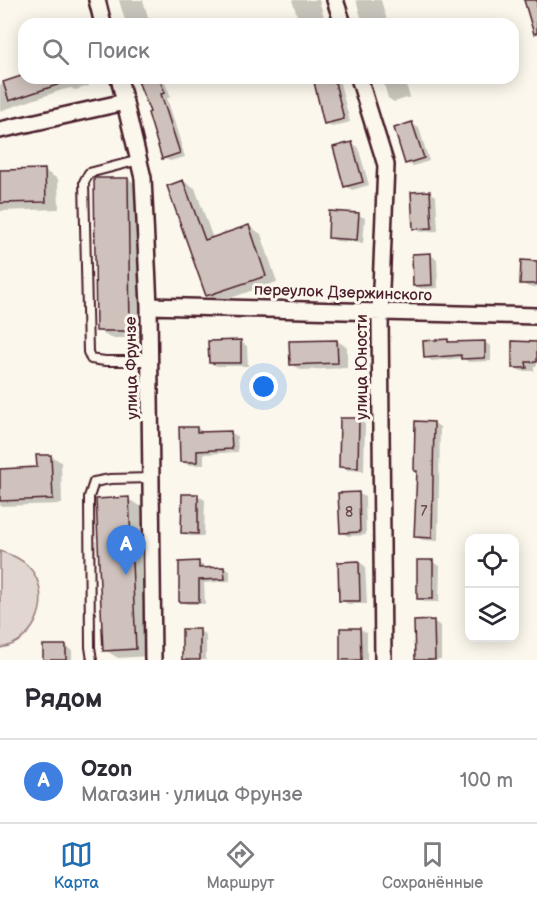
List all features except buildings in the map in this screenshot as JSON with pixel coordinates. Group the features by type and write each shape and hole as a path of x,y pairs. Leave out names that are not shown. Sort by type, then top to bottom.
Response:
{"street":[{"path":"97,0 102,18"},
{"path":"335,0 341,18"},
{"name":"улица Фрунзе","path":"120,84 143,178 149,306 153,660"},
{"name":"улица Юности","path":"361,84 386,165 380,313 383,660"},
{"path":"0,130 125,102"},
{"name":"переулок Дзержинского","path":"149,306 537,316"}],"lane":[{"path":"139,160 89,173 84,182 88,352 91,359 150,361"},
{"path":"92,660 89,497 94,482 110,479 152,478"}],"shaded area":[{"path":"0,551 12,555 29,567 36,578 41,604 32,628 24,637 0,648"}],"place":[{"name":"Ozon","path":"126,575"}]}
